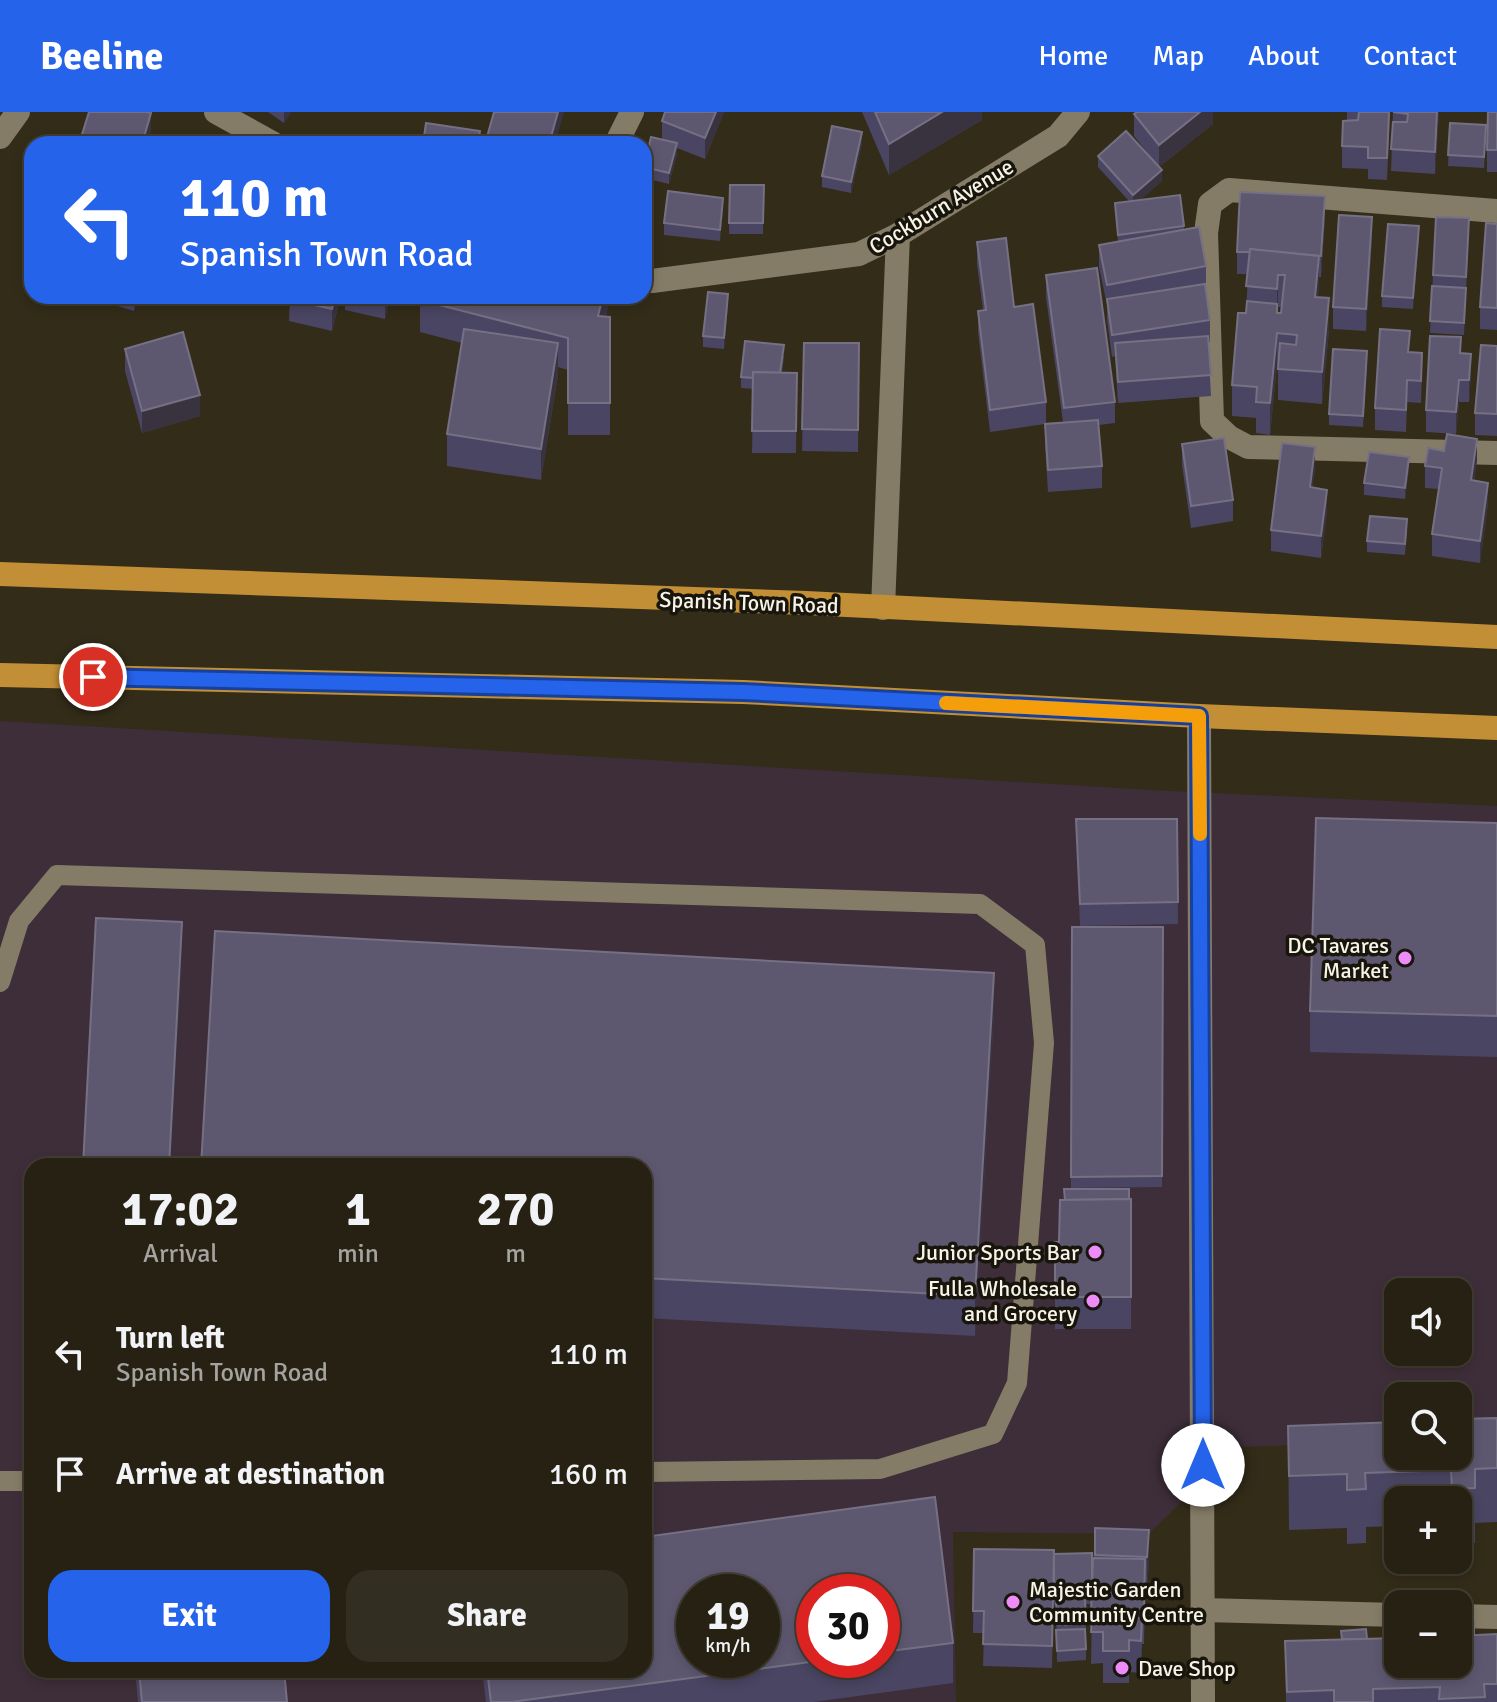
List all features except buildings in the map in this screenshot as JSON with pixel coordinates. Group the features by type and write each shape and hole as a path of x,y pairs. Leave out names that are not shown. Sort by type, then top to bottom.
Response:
{"highway":[{"name":"Spanish Town Road","path":"0,574 883,608 1497,637"},
{"path":"0,675 743,692 1497,728"}],"street":[{"path":"0,137 18,112"},
{"path":"216,112 260,136"},
{"path":"620,136 632,112"},
{"name":"Cockburn Avenue","path":"652,281 859,254 898,235 1058,136 1078,112"},
{"path":"1497,211 1229,190 1210,204 1206,233 1212,421 1229,437 1248,447 1497,453"},
{"path":"883,608 898,235"},
{"path":"1199,716 1203,1702"},
{"path":"1203,1610 1384,1615"},
{"path":"1472,1616 1497,1617"}],"lane":[{"path":"0,982 19,921 57,875 980,904 1035,945 1044,1043 1017,1383 993,1434 880,1469 652,1472"},
{"path":"0,1481 24,1481"}],"shaded area":[{"path":"0,721 1169,791 1497,806 1497,1438 1472,1439 1472,1382 1384,1382 1384,1442 1236,1447 1149,1534 953,1532 956,1702 0,1702"}],"slow traffic":[{"path":"946,703 1199,716 1200,834"}],"place":[{"name":"DC Tavares Market","path":"1405,958"},
{"name":"Junior Sports Bar","path":"1095,1252"},
{"name":"Fulla Wholesale and Grocery","path":"1093,1301"},
{"name":"Majestic Garden Community Centre","path":"1013,1602"},
{"name":"Dave Shop","path":"1122,1668"}],"route":[{"path":"93,677 743,692 1199,716 1203,1465"}]}
